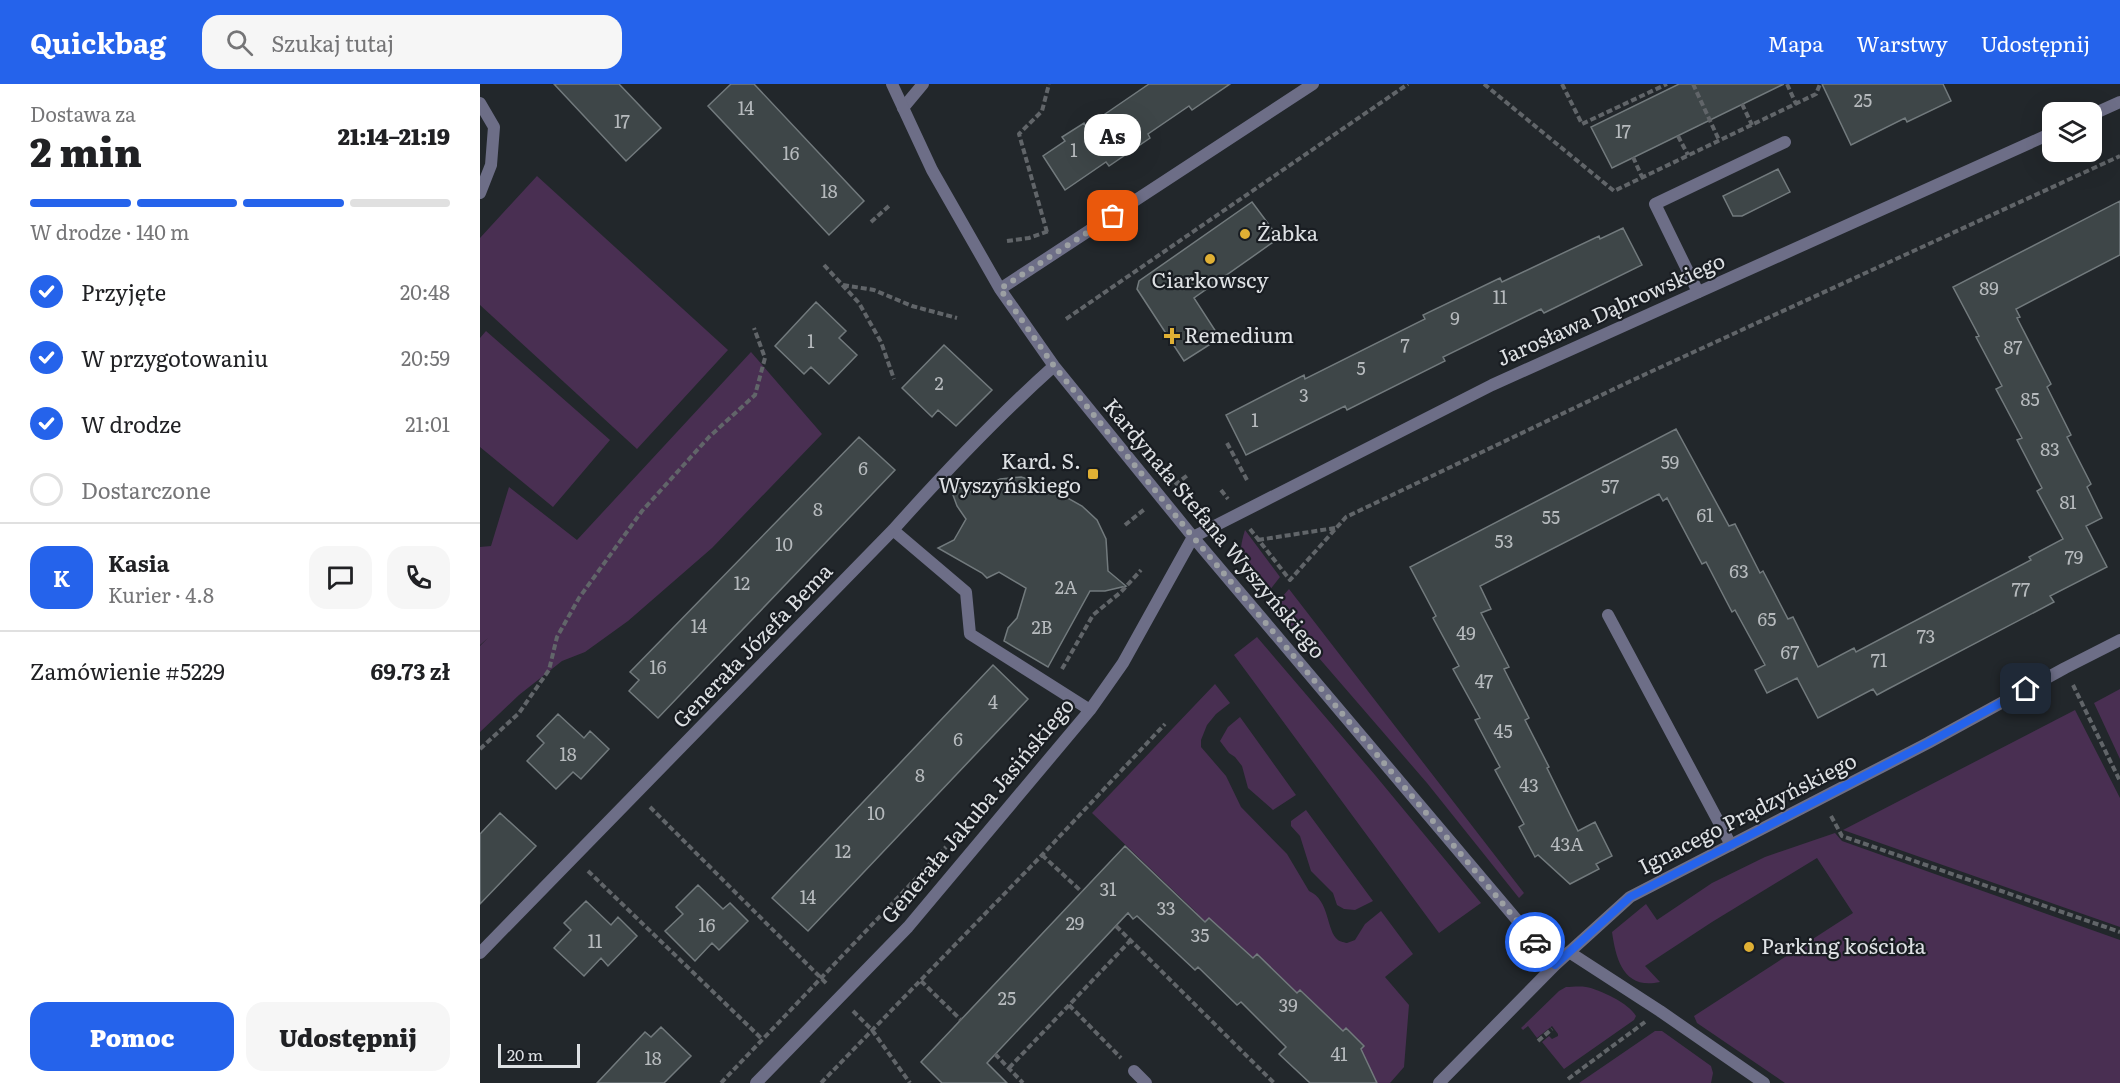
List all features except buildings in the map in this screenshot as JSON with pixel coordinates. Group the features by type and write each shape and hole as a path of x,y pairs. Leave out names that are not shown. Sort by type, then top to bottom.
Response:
{"street":[{"name":"Kardynała Stefana Wyszyńskiego","path":"892,84 932,170 1000,289 1054,366 1193,537 1555,965"},
{"path":"903,108 923,84"},
{"path":"1000,289 1313,84"},
{"path":"2102,110 2120,102"},
{"path":"480,103 494,127 491,165 480,193"},
{"name":"Jarosława Dąbrowskiego","path":"1193,537 1492,385 2042,137"},
{"path":"1698,292 1655,204 1785,142"},
{"name":"Generała Józefa Bema","path":"480,953 893,530 941,476 1023,393 1054,366"},
{"path":"893,530 966,592 970,634 1090,710"},
{"name":"Generała Jakuba Jasińskiego","path":"756,1083 908,927 1090,710 1123,663 1193,537"},
{"path":"1608,615 1731,844"},
{"name":"Ignacego Prądzyńskiego","path":"1439,1083 1555,965 1630,897 1928,743 2120,640"},
{"path":"1569,952 1764,1083"},
{"path":"1134,1071 1146,1083"}],"path":[{"path":"1047,232 1019,135 1042,111 1049,84"},
{"path":"1066,319 1408,84"},
{"path":"1484,84 1614,191 1816,94 1820,84"},
{"path":"1562,84 1582,124 1667,84"},
{"path":"1693,84 1719,140"},
{"path":"1787,84 1796,104"},
{"path":"1742,104 1752,124"},
{"path":"1678,136 1688,155"},
{"path":"1221,490 1290,580 1346,517 1505,440 2120,156"},
{"path":"1633,157 1642,177"},
{"path":"871,222 891,204"},
{"path":"1007,242 1029,238 1047,232 1056,226"},
{"path":"824,265 859,303 881,342 894,379"},
{"path":"843,285 874,290 912,306 957,318"},
{"path":"480,749 519,713 549,670 557,637 579,598 642,511 709,437 755,395 765,358 754,328"},
{"path":"1227,443 1247,480"},
{"path":"1258,540 1336,528"},
{"path":"1054,687 1064,664 1093,615 1121,592 1141,570"},
{"path":"2065,668 2120,780"},
{"path":"821,1083 1166,724"},
{"path":"636,794 872,1030 910,1083"},
{"path":"1820,798 1842,836 2120,932"},
{"path":"721,1083 953,840"},
{"path":"1042,855 1082,892"},
{"path":"574,858 762,1039"},
{"path":"1116,926 1275,1083"},
{"path":"1009,1068 1131,940"},
{"path":"921,981 961,1020"},
{"path":"1069,1005 1134,1071"},
{"path":"1568,1079 1660,1011"},
{"path":"1538,1041 1552,1029"},
{"path":"995,1054 1023,1083"}],"shaded area":[{"path":"537,176 728,350 637,449 480,305 480,238"},
{"path":"486,331 610,440 553,507 480,447 480,338"},
{"path":"751,352 822,434 712,548 628,621 585,652 562,661 519,695 480,732 480,646 488,638 480,645 480,547 491,546 509,487 577,540"},
{"path":"1245,530 1280,577 1266,595 1244,566 1241,551"},
{"path":"1289,589 1524,893 1519,898 1427,783 1274,606"},
{"path":"1257,637 1481,903 1439,933 1234,655"},
{"path":"1215,684 1230,703 1207,725 1201,740 1201,747 1226,776 1241,807 1287,854 1309,891 1321,901 1334,936 1346,943 1355,940 1365,924 1381,911 1413,954 1385,977 1409,1005 1404,1067 1390,1083 1377,1083 1361,1049 1364,1046 1338,1036 1329,1018 1301,990 1294,996 1257,955 1250,961 1243,948 1209,919 1202,926 1196,912 1092,813"},
{"path":"2120,689 2120,759 2094,703"},
{"path":"2075,710 2120,798 2120,927 1843,830"},
{"path":"1240,717 1296,795 1273,810 1248,788 1242,766 1220,741 1228,727"},
{"path":"1306,810 1373,901 1355,910 1344,909 1337,905 1333,893 1311,871 1300,836 1291,826 1291,821"},
{"path":"1835,833 1842,841 2120,940 2120,1083 1785,1083 1697,1023 1694,1016 1853,913 1817,858 1645,966 1660,982 1638,982 1630,977 1619,962 1612,932 1646,904 1657,920 1712,883 1765,857"},
{"path":"1566,987 1586,987 1598,991 1621,1002 1636,1016 1634,1020 1564,1069 1542,1042 1549,1036 1552,1039 1558,1036 1552,1026 1537,1038 1528,1026 1523,1030 1521,1028"},
{"path":"1655,1031 1662,1031 1711,1066 1713,1073 1711,1083 1579,1083"}],"way so far":[{"path":"1113,216 1000,289 1054,366 1193,537 1535,942"}],"place":[{"name":"As","path":"1113,216"},
{"name":"Żabka","path":"1245,234"},
{"name":"Ciarkowscy","path":"1210,259"},
{"name":"Remedium","path":"1172,336"},
{"name":"Kard. S. Wyszyńskiego","path":"1093,474"},
{"name":"Parking kościoła","path":"1749,947"}],"route":[{"path":"1535,942 1555,965 1630,897 1928,743 2026,689"}]}
